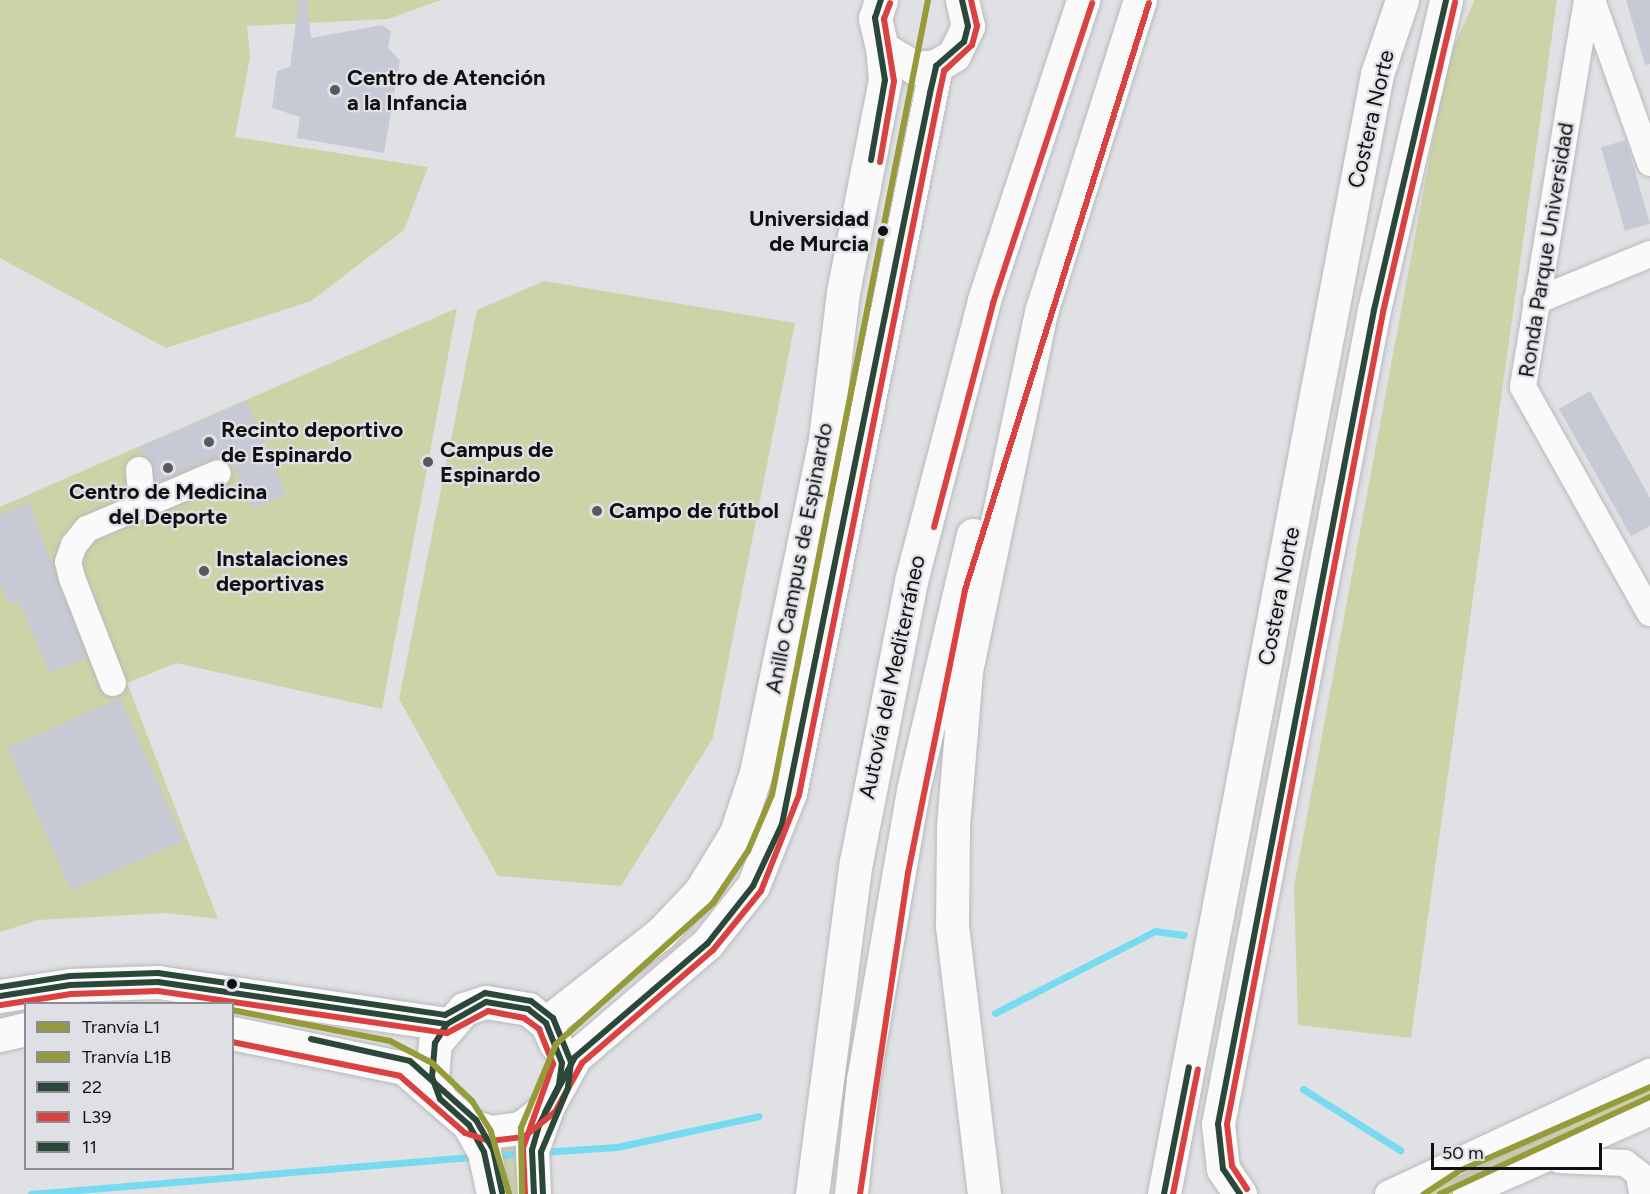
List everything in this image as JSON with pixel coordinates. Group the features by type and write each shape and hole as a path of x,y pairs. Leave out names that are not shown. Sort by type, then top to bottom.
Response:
{"main road":[{"name":"Anillo Campus de Espinardo","path":"546,1023 661,933 700,892 736,833 756,773 825,439 843,292 885,80 882,48 875,18 881,0"},
{"path":"882,48 902,64 936,66 964,42 968,26 962,0"},
{"name":"Autovía del Mediterráneo","path":"812,1194 856,862 911,581 984,300 1083,0"},
{"path":"850,1194 871,1033 929,713 956,588 1140,0"},
{"name":"Costera Norte","path":"1164,1194 1377,74 1402,0"},
{"name":"Costera Norte","path":"1240,1194 1223,1169 1218,1124 1374,310 1446,0"},
{"name":"Anillo Campus de Espinardo","path":"234,1033 404,1068 469,1125 491,1132 521,1128 553,1096 575,1056 707,944 753,886 782,824 936,66"},
{"path":"984,1194 953,936 958,744 975,611 1041,312"},
{"path":"0,996 70,985 158,982 447,1024 486,1002 528,1009 546,1023 562,1063 553,1096 532,1150 534,1194"},
{"path":"440,1099 432,1063 447,1024"},
{"path":"0,1035 24,1029"},
{"path":"469,1125 484,1152 493,1194"}],"street":[{"name":"Ronda Parque Universidad","path":"1587,0 1523,387 1650,613"},
{"path":"1592,0 1650,162"},
{"path":"1536,301 1650,254"},
{"path":"139,470 142,505"},
{"path":"113,683 68,562 87,529 218,472"},
{"path":"1388,1194 1650,1072"},
{"path":"1466,1194 1650,1113"},
{"path":"1642,1192 1650,1157"},
{"path":"1541,1161 1615,1160 1639,1174 1642,1192"}],"green space":[{"path":"0,0 441,0 388,19 247,26 250,57 235,137 428,167 404,230 311,301 166,348 0,258"},
{"path":"1475,0 1557,0 1411,1038 1298,1025 1294,886 1448,59"},
{"name":"Campo de fútbol","path":"544,281 795,323 713,738 621,886 498,876 399,699 477,310"},
{"name":"Instalaciones deportivas","path":"457,308 382,709 176,663 127,683 218,919 167,913 38,920 0,932 0,507"},
{"path":"1650,1079 1650,1107 1449,1194 1413,1194"},
{"path":"528,1135 527,1194 502,1194 487,1139"}],"building":[{"name":"Centro de Atención a la Infancia","path":"299,0 307,0 311,38 382,25 391,31 388,48 400,60 384,153 297,138 300,117 272,108 277,71 290,67"},
{"path":"1626,0 1650,0 1650,64 1645,65"},
{"path":"1626,140 1650,224 1625,231 1601,147"},
{"path":"1590,391 1650,498 1650,526 1631,536 1559,409"},
{"name":"Centro de Medicina del Deporte","path":"247,401 286,495 253,509 228,451 155,484 152,462 137,448"},
{"path":"29,502 87,658 49,673 19,601 9,604 0,584 0,515"},
{"path":"120,698 183,841 71,891 8,748"}],"waterway":[{"path":"995,1013 1155,931 1184,935"},
{"path":"1303,1089 1400,1150"},
{"path":"541,1152 617,1147 759,1116"},
{"path":"494,1156 524,1153"},
{"path":"31,1194 476,1157"}],"tram line":[{"name":"L1","path":"522,1194 521,1128 556,1044 713,903 748,851 772,795 928,0"},
{"name":"L1","path":"234,1010 390,1041 432,1063 472,1101 491,1132 509,1194"},
{"name":"L1","path":"1424,1194 1459,1171 1650,1087"},
{"name":"L1B","path":"1440,1194 1650,1097"}],"transit line":[{"name":"22","path":"871,160 885,80 875,18 881,0"},
{"name":"22","path":"534,1194 532,1150 539,1125 575,1057 707,944 753,886 782,824 930,93 936,66 964,42 968,26 962,0"},
{"name":"L39","path":"234,1042 400,1076 465,1133 490,1141 524,1137 555,1112 582,1063 713,950 761,891 799,795 944,71 972,45 977,26 971,0"},
{"name":"22","path":"1240,1194 1223,1169 1218,1124 1374,310 1446,0"},
{"name":"L39","path":"1247,1189 1232,1166 1227,1124 1383,312 1455,2"},
{"name":"L39","path":"880,162 894,81 884,19 890,3"},
{"name":"L39","path":"934,527 993,303 1092,3"},
{"name":"L39","path":"860,1194 908,873 965,590 1149,3"},
{"name":"11","path":"0,987 70,976 158,973 445,1015 485,993 531,1001 553,1018 571,1062 568,1088 541,1152 543,1194"},
{"name":"22","path":"0,996 70,985 158,982 447,1024"},
{"name":"L39","path":"1,1005 71,994 158,991 234,1002"},
{"name":"L39","path":"234,1002 447,1033 488,1011 524,1018 539,1029 553,1064 523,1148 525,1194"},
{"name":"22","path":"493,1194 484,1152 469,1125 440,1099 432,1077 435,1043 447,1024 486,1002 528,1009 546,1023 562,1063 559,1085 545,1113"},
{"name":"11","path":"311,1039 410,1061 476,1120 493,1149 502,1192"},
{"name":"22","path":"1164,1194 1189,1067"},
{"name":"L39","path":"1173,1194 1198,1069"}],"place":[{"name":"Centro de Atención a la Infancia","path":"335,90"},
{"name":"Universidad de Murcia","path":"883,231"},
{"name":"Recinto deportivo de Espinardo","path":"209,442"},
{"name":"Campus de Espinardo","path":"428,462"},
{"name":"Centro de Medicina del Deporte","path":"168,468"},
{"name":"Campo de fútbol","path":"597,511"},
{"name":"Instalaciones deportivas","path":"204,571"}]}
